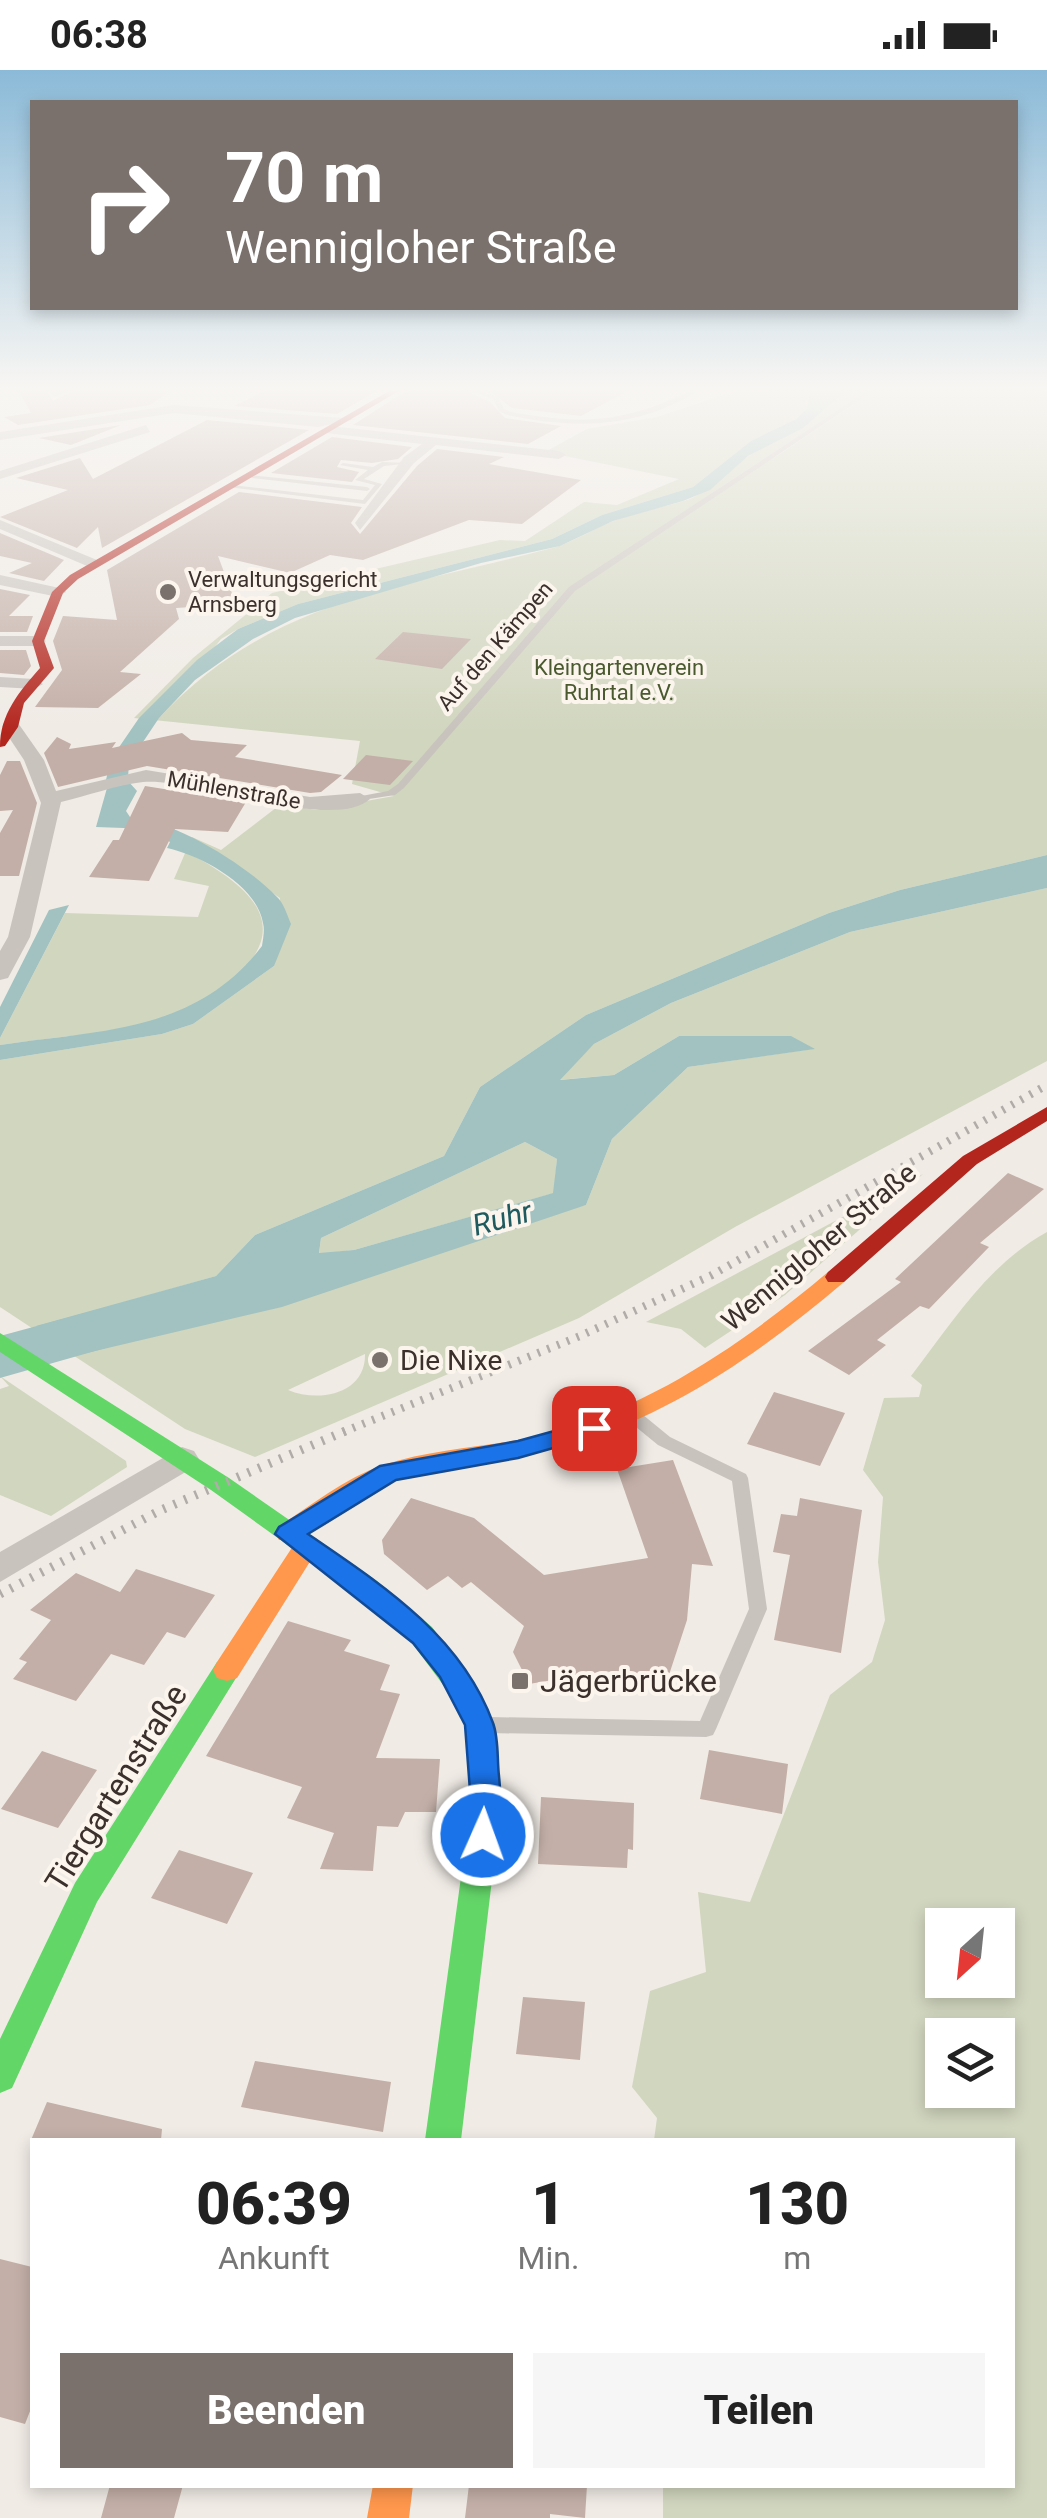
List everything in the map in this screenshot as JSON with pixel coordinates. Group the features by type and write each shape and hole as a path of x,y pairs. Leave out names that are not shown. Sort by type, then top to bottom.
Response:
{"street":[{"path":"0,973 19,938 51,798 34,760 6,724 17,702 47,668 38,640 58,592 92,563 197,505"},
{"path":"360,526 376,505"},
{"path":"0,524 92,563"},
{"path":"0,580 58,592"},
{"path":"0,640 38,640"},
{"path":"0,682 34,684"},
{"name":"Mühlenstraße","path":"51,798 135,778 192,782 310,803 360,798"},
{"name":"Wennigloher Straße","path":"298,1539 390,1472 518,1450 632,1414 687,1386 780,1327 970,1160 1047,1113"},
{"path":"0,1341 298,1539 422,1635 466,1695 480,1725 486,1804 442,2138"},
{"path":"0,1569 168,1451"},
{"name":"Tiergartenstraße","path":"0,2076 86,1893 298,1539"},
{"path":"388,2518 393,2488"}],"lane":[{"name":"Auf den Kämpen","path":"360,798 392,793 400,786 572,588 697,505"},
{"path":"480,1725 706,1729 758,1609 740,1478 664,1441 632,1414"}],"green space":[{"name":"Kleingartenverein Ruhrtal e.V.","path":"579,505 634,505 602,515 552,539 298,604 238,629 221,639 159,718 202,678 247,646 294,622 394,587 556,547 620,519 669,505 1047,505 1047,855 900,890 829,913 586,1015 480,1087 444,1156 255,1235 216,1276 37,1327 586,1205 612,1139 688,1067 813,1049 679,1036 614,1075 558,1080 594,1044 671,1003 850,932 1047,888 1047,1061 735,1227 579,1318 255,1457 185,1429 0,1307 0,1060 162,1034 193,1024 274,966 280,898 192,840 187,852 244,891 256,906 262,923 261,940 252,959 232,980 197,1004 159,1021 0,1045 0,1038 65,913 198,917 209,886 174,879 192,837 221,850 281,804 316,810 394,796 352,784 360,741 134,718 193,658 272,593 500,540 525,541","holes":["365,1354 358,1378 326,1395 288,1390"]},
{"path":"525,1142 557,1159 554,1193 354,1250 319,1254 321,1238"},
{"path":"923,1174 785,1295 705,1348 681,1329 646,1322"},
{"path":"1047,1232 1047,2518 663,2518 663,2488 1015,2488 1015,2138 654,2138 657,2118 632,2087 650,1991 706,1972 698,1892 750,1902 830,1695 872,1662 885,1620 878,1562 883,1497 863,1470 884,1398 919,1397 922,1385 911,1376 988,1278"},
{"path":"0,1376 126,1461 127,1467 51,1516 0,1495 0,1389 9,1386"}],"water":[{"path":"634,505 668,505 613,521 560,546 481,563 295,618 253,639 195,680 159,718 129,763 128,778 106,780 111,759 139,718 197,660 238,629 298,604 552,539 602,515"},
{"path":"128,781 137,791 126,811 130,817 167,826 208,846 279,899 291,924 274,966 193,1024 162,1034 0,1060 0,1045 109,1030 176,1012 236,975 262,946 264,926 259,909 239,884 195,857 167,848 170,842 151,829 96,827 107,788"},
{"path":"1047,855 1047,888 850,932 671,1003 594,1044 560,1080 614,1075 679,1036 791,1036 815,1049 688,1067 612,1139 586,1205 282,1307 78,1355 36,1326 216,1276 255,1235 444,1156 480,1087 586,1015 829,913 900,890","holes":["525,1142 557,1159 553,1193 354,1250 319,1253 321,1238"]},
{"path":"69,905 0,1038 0,1007 49,910"}],"building":[{"path":"30,505 177,505 102,548 98,527 77,548 0,517"},
{"path":"217,505 362,507 351,523 360,534 384,505 547,505 522,524 469,520 363,560 330,555 290,573 218,556 236,604 176,608 179,619 120,672 141,674 98,708 35,707 62,670 53,641 63,616 117,620 107,570"},
{"path":"0,533 64,560 44,581 9,573 32,563 0,556"},
{"path":"0,589 30,595 9,616 33,616 27,632 0,632"},
{"path":"403,632 471,639 442,669 375,659"},
{"path":"0,650 26,650 31,666 24,675 0,673"},
{"path":"182,733 191,740 247,745 235,757 342,775 321,792 310,793 147,766 58,787 44,753 57,737 71,744 69,749 116,742 112,748"},
{"path":"366,755 413,761 390,785 343,779"},
{"path":"7,761 20,761 37,803 19,876 0,876 0,833 13,810 0,811 0,775"},
{"path":"145,786 246,802 228,832 175,829 149,881 89,877 113,840 119,840"},
{"path":"1008,1173 1044,1189 980,1243 989,1247 929,1309 920,1306 877,1340 886,1345 849,1375 808,1351 901,1282 895,1279"},
{"path":"774,1392 845,1413 820,1466 747,1444"},
{"path":"673,1460 713,1566 692,1564 687,1620 665,1687 606,1671 529,1684 513,1652 524,1626 471,1582 462,1588 448,1576 427,1590 384,1554 382,1540 411,1498 474,1518 544,1575 648,1558 617,1469"},
{"path":"800,1498 862,1510 841,1653 774,1640 790,1555 773,1552 781,1514 797,1516"},
{"path":"136,1569 215,1595 185,1638 167,1632 144,1665 111,1654 76,1701 13,1679 27,1662 19,1659 51,1620 30,1610 76,1573 120,1592"},
{"path":"288,1621 351,1640 344,1651 390,1665 380,1690 400,1694 376,1758 440,1759 436,1812 405,1812 398,1827 377,1826 373,1871 320,1869 334,1833 287,1818 302,1787 206,1756"},
{"path":"709,1750 788,1764 782,1814 700,1799"},
{"path":"42,1751 97,1770 58,1828 1,1809"},
{"path":"541,1797 634,1803 633,1850 628,1849 627,1868 538,1864"},
{"path":"179,1850 253,1873 227,1924 151,1898"},
{"path":"523,1997 585,2002 580,2060 516,2054"},
{"path":"255,2061 391,2082 383,2132 241,2107"},
{"path":"47,2102 162,2129 161,2138 32,2138"},
{"path":"0,2259 30,2266 30,2411 25,2424 0,2417"},
{"path":"109,2488 182,2488 174,2518 101,2518"},
{"path":"469,2488 587,2488 585,2518 550,2514 550,2518 465,2518"}],"waterway":[{"name":"Ruhr","path":"0,1357 140,1318"}],"railway":[{"path":"343,1432 580,1336 712,1275 1047,1085"},
{"path":"343,1432 350,1429"},
{"path":"0,1594 161,1510 343,1432"}],"traffic: fast":[{"path":"0,1341 220,1484 367,1588 422,1635 466,1695 480,1725 486,1804 443,2138"},
{"path":"0,2076 86,1893 227,1670"}],"traffic: slow":[{"path":"288,1533 354,1490 394,1471 571,1436 629,1413 722,1363 836,1277"},
{"path":"227,1670 307,1545"},
{"path":"388,2518 393,2488"}],"traffic: jam":[{"path":"0,743 11,727 17,702 47,668 38,641 58,592 74,577 198,505"},
{"path":"836,1277 970,1160 1047,1113"}],"place":[{"name":"Verwaltungsgericht Arnsberg","path":"168,592"},
{"name":"Die Nixe","path":"380,1360"},
{"name":"Jägerbrücke","path":"520,1681"}],"route":[{"path":"483,1835 486,1804 480,1725 450,1670 422,1635 367,1588 288,1534 374,1479 407,1466 518,1450 594,1428"}]}
